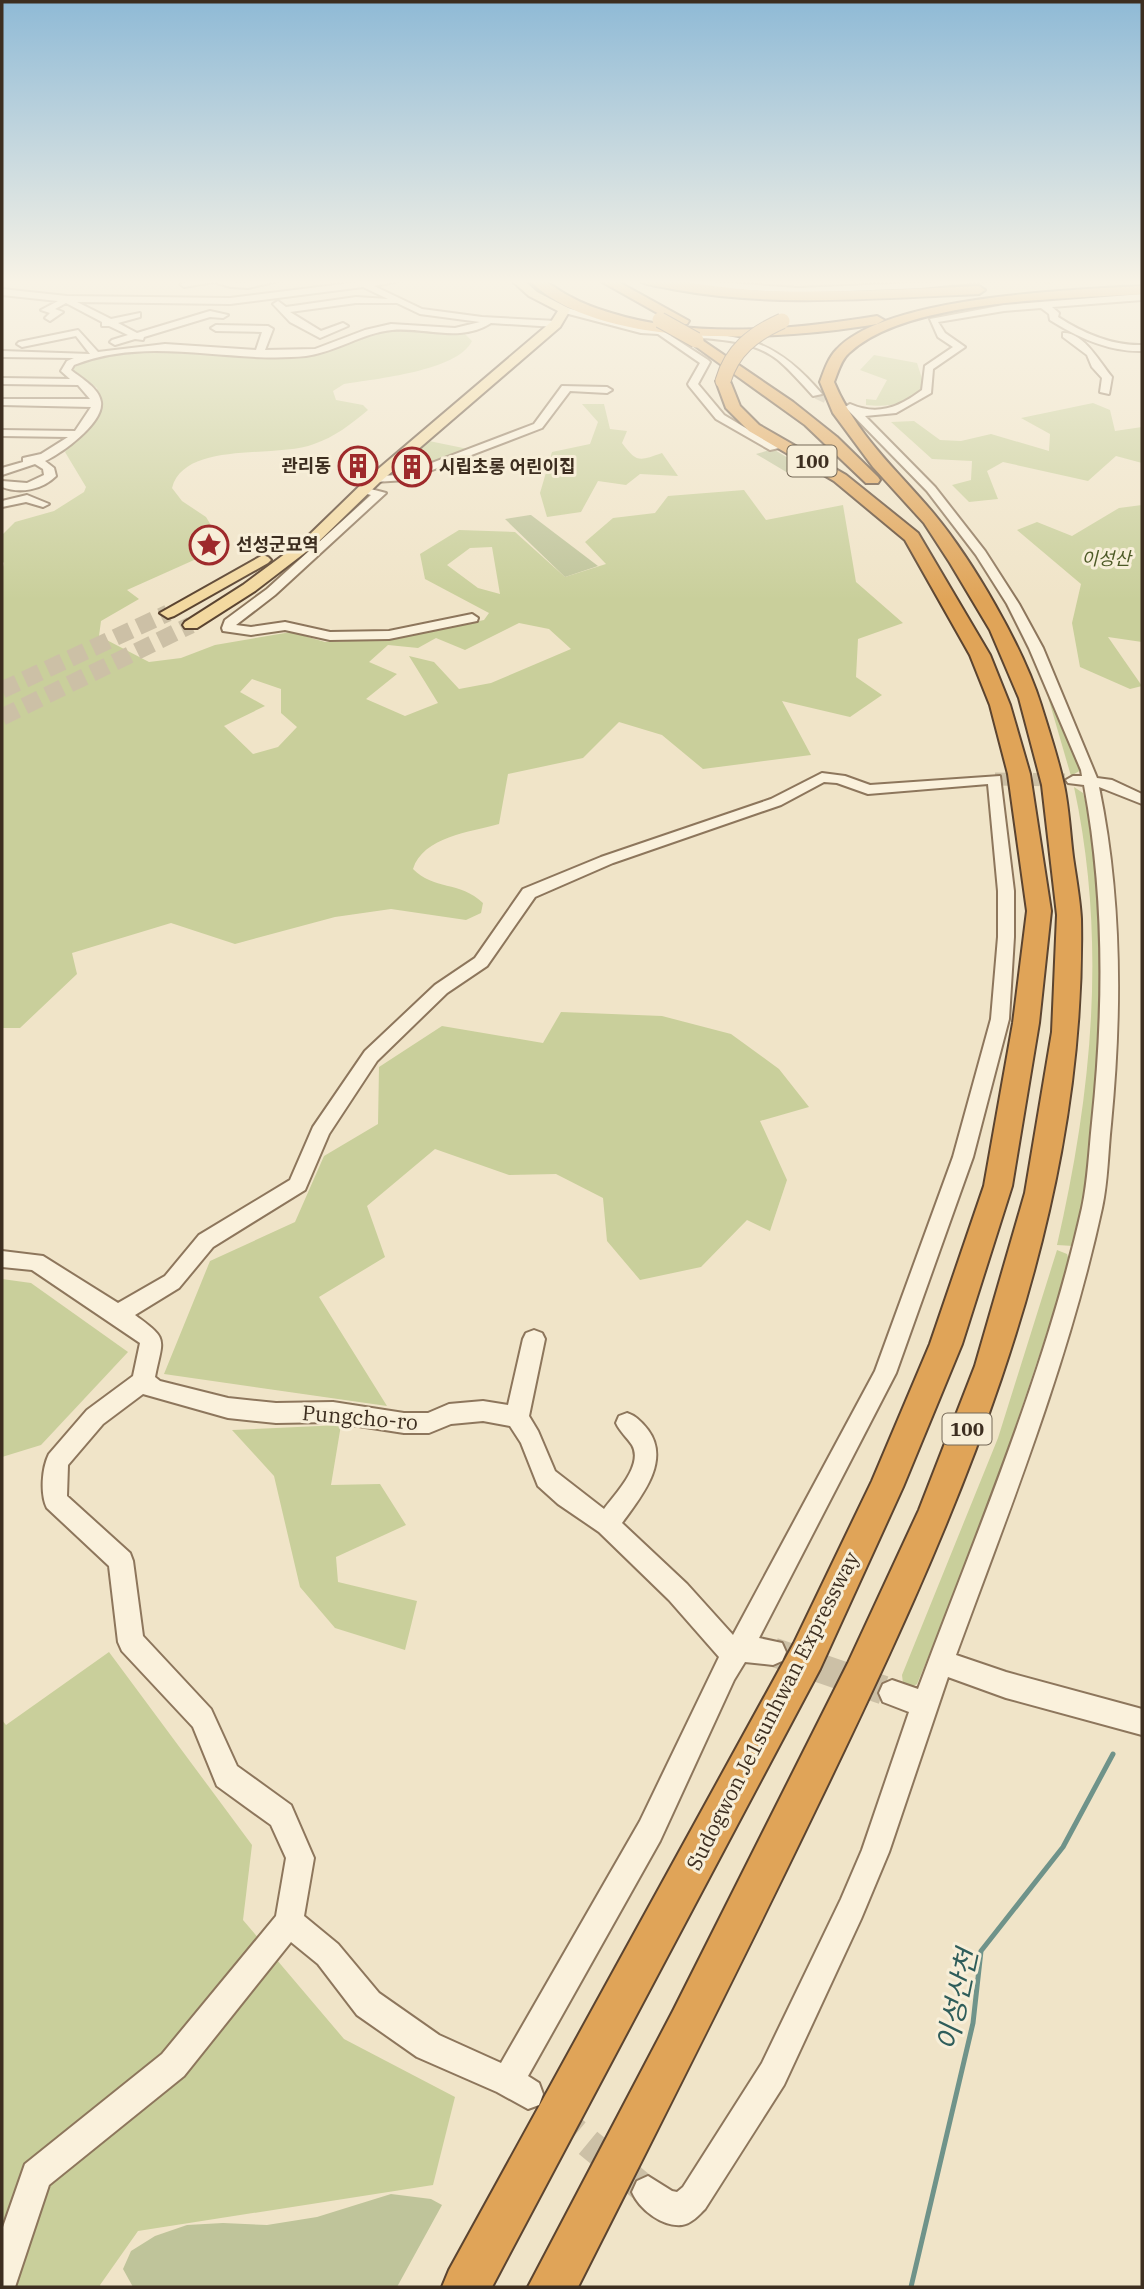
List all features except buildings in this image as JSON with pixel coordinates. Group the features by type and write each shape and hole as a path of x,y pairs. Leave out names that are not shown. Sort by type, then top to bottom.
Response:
{"highway":[{"name":"Sudogwon Je1sunhwan Expressway","path":"466,2287 807,1656 886,1487 946,1344 998,1186 1019,1068 1039,911 1019,774 1000,705 979,655 912,537 840,478 754,428 733,408 725,386"},
{"path":"762,386 826,435 876,485 912,537"},
{"path":"778,386 796,397 879,464"},
{"name":"100","path":"552,2287 688,2026 861,1676 935,1513 991,1366 1039,1193 1065,1032 1069,915 1051,775 1029,698 999,630 930,520 879,464 838,410 829,386"}],"main road":[{"path":"191,625 310,542 375,478 483,386"},
{"path":"168,613 253,566 346,505"}],"street":[{"path":"41,386 94,397"},
{"path":"2,392 58,386"},
{"path":"83,386 94,397"},
{"path":"694,386 720,417 774,448"},
{"path":"808,386 819,393"},
{"path":"648,2192 665,2205 682,2209 694,2198 773,2074 865,1875 940,1662 1025,1435 1072,1291 1093,1203 1108,1061 1111,972 1102,848 1081,780 1076,740 1013,604 942,502 854,410 894,410 913,404 927,391 927,386"},
{"path":"1105,392 1106,386"},
{"path":"14,446 51,387"},
{"path":"375,478 402,478 538,426 542,416 564,397 566,388 607,390"},
{"path":"2,402 42,402 94,397"},
{"path":"5,481 37,460 59,452 88,419 94,397"},
{"path":"2,414 33,418 88,419"},
{"path":"19,422 33,418"},
{"path":"2,433 75,435"},
{"path":"39,446 64,447"},
{"path":"2,459 37,460 50,470 50,476 34,485 5,481"},
{"path":"5,481 6,502 32,499 43,504"},
{"path":"363,490 380,493 271,592 230,623 228,628 251,631 285,626 330,636 389,635 472,618"},
{"path":"118,1314 172,1282 206,1241 298,1185 320,1132 372,1056 441,989 481,962 529,892 607,860 776,802 822,777 841,779 867,790 995,779 1006,914 1000,1019 963,1157 885,1373 740,1648 725,1671 650,1831 518,2087 428,2046 368,2004 328,1954 289,1923"},
{"path":"1081,780 1107,783 1142,799"},
{"path":"2,1259 36,1262 152,1339 143,1381 95,1417 57,1461 55,1500 121,1561 131,1642 202,1718 227,1776 281,1815 300,1858 289,1923 173,2065 36,2175 2,2278"},
{"path":"534,1339 517,1418 530,1438 546,1478 566,1496 607,1524 678,1592 724,1647 773,1652"},
{"name":"Pungcho-ro","path":"143,1381 154,1389 228,1408 276,1413 333,1412 404,1423 429,1423 449,1414 482,1411 517,1418"},
{"path":"607,1524 643,1467 646,1451 640,1437 627,1423"},
{"path":"940,1662 1006,1685 1142,1723"},
{"path":"892,1693 925,1704"}],"green space":[{"path":"94,386 341,386 333,391 336,400 363,405 368,410 342,430 314,444 213,457 194,463 180,473 172,488 182,501 206,517 220,540 203,556 127,590 139,599 101,621 99,636 149,662 181,658 215,645 291,632 325,642 397,639 484,620 489,613 425,579 420,554 459,530 515,532 565,577 606,564 585,542 613,518 655,513 668,496 744,490 766,520 843,505 856,582 903,623 858,639 856,677 882,695 850,717 782,701 811,755 703,769 662,735 619,722 583,758 508,774 499,824 462,833 437,843 418,858 413,869 421,876 474,896 483,903 481,913 466,920 391,909 335,917 235,944 171,923 72,953 77,974 20,1028 2,1028 2,535 15,522 54,511 84,492 86,487 65,452 101,406","holes":["492,547 500,594 478,588 447,565 470,548","519,623 549,629 571,649 491,683 459,689 434,662 409,656 438,703 405,716 366,699 397,674 369,662 388,645 418,648 436,638 465,650","252,679 281,689 281,713 297,727 278,747 253,754 224,726 265,706 240,692"]},
{"path":"884,386 924,386 925,388 898,403 866,405 866,399 876,400"},
{"path":"1093,403 1110,410 1115,431 1142,427 1142,463 1116,456 1088,481 1003,462 987,471 998,499 969,502 952,485 971,480 972,461 932,459 891,422 914,421 940,440 961,441 991,434 1049,451 1050,434 1021,418"},
{"path":"582,404 604,404 610,429 627,431 622,443 631,454 643,459 662,453 678,476 640,474 626,485 598,481 581,512 547,517 540,493 552,452 590,444 598,422"},
{"path":"429,441 468,449 431,463 420,460 428,452 417,450"},
{"path":"773,449 805,468 788,473 756,454"},
{"name":"이성산","path":"1142,505 1142,642 1108,637 1142,686 1130,689 1080,667 1072,623 1081,584 1017,530 1037,522 1072,536 1119,508"},
{"path":"531,515 598,566 565,577 505,519"},
{"path":"1041,673 1081,770 1071,776"},
{"path":"1074,787 1083,793 1094,836 1104,977 1088,1182 1073,1246 1057,1245 1079,1131 1086,1074 1092,960 1090,902"},
{"path":"561,1012 662,1016 731,1034 779,1069 809,1107 760,1121 787,1180 770,1231 747,1220 701,1267 640,1280 607,1241 603,1198 556,1174 509,1175 435,1149 367,1206 385,1257 319,1297 387,1406 164,1374 210,1261 295,1222 324,1156 378,1124 379,1067 442,1026 543,1043"},
{"path":"1057,1250 1067,1254 1070,1263 982,1527 917,1684 904,1692 902,1675 998,1438"},
{"path":"2,1279 31,1283 128,1352 41,1445 2,1457"},
{"path":"341,1425 331,1485 380,1484 406,1525 336,1557 338,1582 417,1601 405,1650 335,1628 300,1587 274,1476 232,1430"},
{"path":"109,1652 252,1845 243,1920 344,2039 455,2097 433,2185 138,2231 101,2287 2,2287 2,1720 6,1725"},
{"path":"391,2194 431,2199 442,2205 397,2287 133,2287 123,2269 131,2251 155,2236 187,2225 267,2225 317,2217"}],"waterway":[{"name":"이성산천","path":"911,2287 973,2023 981,1951 1063,1847 1113,1754"}],"tunnel":[{"path":"817,394 850,410"},
{"path":"2,690 168,613"},
{"path":"2,717 191,625"},
{"path":"995,779 1065,780"},
{"path":"773,1652 892,1693"},
{"path":"554,2115 648,2192"}],"place":[{"name":"관리동","path":"358,466"},
{"name":"시립초롱 어린이집","path":"412,467"},
{"name":"선성군묘역","path":"209,545"}]}
